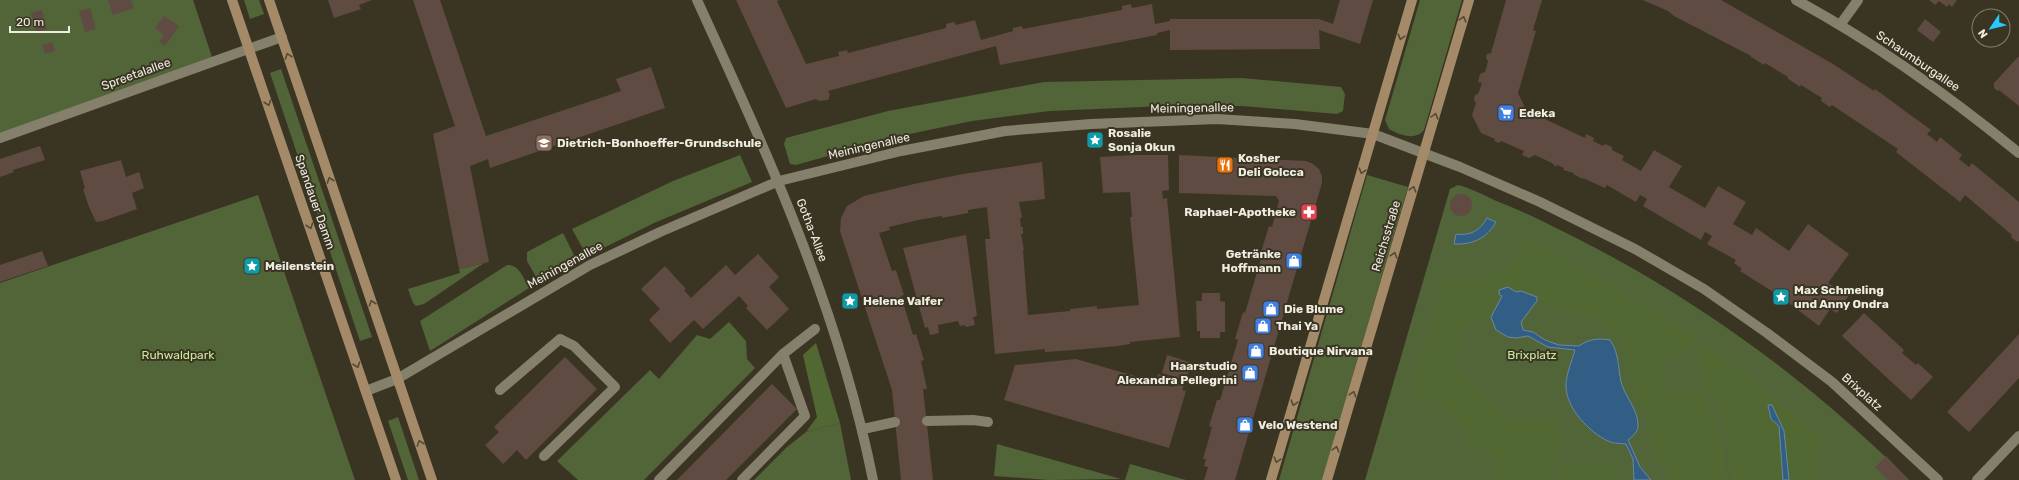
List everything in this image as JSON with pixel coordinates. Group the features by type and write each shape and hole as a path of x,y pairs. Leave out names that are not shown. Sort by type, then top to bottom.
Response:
{"main road":[{"name":"Spandauer Damm","path":"232,0 396,480"},
{"name":"Spandauer Damm","path":"269,0 432,480"},
{"path":"1271,480 1412,0"},
{"name":"Reichsstraße","path":"1327,480 1469,0"}],"street":[{"name":"Gotha-Allee","path":"697,0 779,181 818,281 837,338 863,429 873,480"},
{"name":"Schaumburgallee","path":"1796,0 1840,25 1946,96 2019,153"},
{"path":"1840,25 1858,0"},
{"name":"Spreetalallee","path":"0,138 282,37"},
{"name":"Meiningenallee","path":"366,391 397,379 590,265 660,232 779,181 901,151 1005,131 1091,124 1217,119 1295,124 1373,134 1424,154"},
{"name":"Brixplatz","path":"1424,154 1460,167 1540,202 1635,249 1704,289 1832,382 1938,480"},
{"path":"659,480 783,354 815,329"},
{"path":"500,390 560,339 574,346 616,387 544,456"},
{"path":"742,480 805,416 783,354"},
{"path":"927,421 973,420 988,422"},
{"path":"863,429 895,422"},
{"path":"1978,480 2019,436"}],"green space":[{"path":"0,0 193,0 213,60 0,138"},
{"path":"244,0 259,0 264,14 250,19"},
{"path":"1420,0 1462,0 1424,130 1417,135 1407,136 1389,129 1385,120"},
{"path":"281,69 372,337 360,341 270,73"},
{"path":"1241,78 1341,87 1345,94 1343,111 1337,114 1242,106 1165,106 1050,111 972,121 895,137 796,165 790,164 784,144 786,138 888,111 1044,82"},
{"path":"740,155 752,182 654,223 587,256 572,229 673,181"},
{"path":"1367,175 1408,187 1322,480 1279,480"},
{"name":"Brixplatz","path":"1458,185 1472,189 1545,222 1649,278 1696,307 1741,338 1828,405 1909,480 1365,480 1450,189"},
{"name":"Ruhwaldpark","path":"258,195 355,480 0,480 0,283"},
{"path":"563,233 577,261 539,282 527,261 527,252"},
{"path":"1529,238 1697,337 1686,352 1669,355 1660,370 1665,386 1683,394 1697,387 1714,414 1724,451 1725,480 1672,480 1657,458 1650,438 1648,419 1636,394 1624,350 1615,332 1591,314 1573,311 1560,311 1537,297 1516,292 1511,288 1499,294 1502,296 1491,317 1463,328 1455,366 1507,419 1554,419 1559,437 1560,451 1556,464 1547,480 1495,480 1497,468 1494,459 1485,452 1474,448 1459,422 1432,401 1411,395 1445,278 1483,280 1507,268"},
{"path":"484,263 424,304 416,306 413,303 408,289 460,273 459,269"},
{"path":"507,265 515,267 518,270 529,288 430,351 420,321"},
{"path":"729,322 746,341 747,359 755,368 644,480 578,480 557,461 650,370 659,379 697,335 710,339"},
{"path":"816,343 840,423 806,432 817,417 803,355"},
{"path":"1706,343 1824,440 1817,450 1818,480 1789,480 1784,431 1772,405 1768,406 1770,414 1779,426 1783,480 1732,480 1725,428 1716,405 1701,382 1703,371 1697,357"},
{"path":"398,417 419,480 408,480 388,421"},
{"path":"840,423 851,480 754,480 787,447 806,432"},
{"path":"997,444 1121,479 1049,480 994,476"},
{"path":"1612,463 1618,480 1554,480 1562,465"},
{"path":"1130,464 1186,480 1125,480"}],"water":[{"path":"1487,218 1496,222 1484,236 1473,242 1454,244 1456,234 1474,232 1484,223"},
{"path":"1508,287 1516,292 1521,291 1537,297 1537,301 1521,322 1523,330 1533,332 1545,340 1559,345 1579,346 1594,340 1610,340 1617,355 1621,382 1634,408 1637,419 1637,430 1628,440 1640,467 1651,480 1634,480 1633,459 1626,444 1612,443 1593,432 1574,411 1567,394 1566,381 1575,350 1548,347 1528,336 1516,338 1508,337 1496,330 1491,317 1502,296 1499,294 1499,290"},
{"path":"1768,405 1772,405 1784,431 1789,480 1783,480 1779,426 1771,419"}],"building":[{"path":"108,0 131,0 134,8 113,15"},
{"path":"328,0 372,0 359,5 361,9 334,18"},
{"path":"413,0 440,0 486,136 621,91 616,79 651,67 665,108 490,168 488,159 470,166 489,262 459,269 433,134 455,126"},
{"path":"736,0 780,0 777,1 806,64 839,56 838,52 847,50 848,53 946,28 946,24 954,22 956,25 975,20 981,40 1013,31 1013,28 1022,26 1023,29 1122,10 1122,6 1131,4 1132,8 1152,4 1155,24 1170,21 1170,19 1319,19 1333,24 1340,0 1373,0 1360,44 1319,30 1320,49 1170,50 1170,30 1157,33 1157,35 1000,65 996,46 828,91 830,95 828,100 819,101 816,99 786,108"},
{"path":"1506,0 1542,0 1533,30 1536,31 1518,93 1527,112 1538,116 1540,115 1547,120 1585,138 1586,134 1594,138 1593,141 1603,146 1605,144 1612,147 1612,150 1624,156 1622,160 1641,171 1654,150 1682,166 1669,187 1705,208 1718,186 1746,202 1733,224 1752,235 1756,228 1789,251 1808,224 1849,254 1828,283 1849,295 1837,313 1830,309 1819,326 1781,297 1740,271 1742,269 1734,263 1736,260 1707,244 1712,236 1705,232 1701,240 1643,206 1647,199 1640,195 1636,202 1607,185 1605,188 1583,179 1573,174 1574,173 1563,170 1564,168 1557,165 1556,167 1552,163 1535,155 1529,158 1522,155 1524,151 1501,141 1499,143 1494,141 1495,139 1481,133 1472,115 1476,103 1474,100 1475,95 1478,94 1482,83 1478,82 1480,74 1485,72 1488,61 1486,58 1487,54 1491,53"},
{"path":"1643,0 1721,0 1833,64 1874,91 1875,89 1931,130 1927,134 1937,142 1940,137 1962,155 1959,159 1969,167 1972,163 2019,202 2019,241 2017,242 2011,237 2012,235 1965,195 1960,202 1896,152 1898,149 1832,105 1830,107 1821,101 1822,98 1801,85 1800,87 1787,78 1788,77 1765,63 1764,65 1751,56 1674,16 1668,11"},
{"path":"1929,0 1957,0 1952,7 1949,4 1947,7 1939,1 1935,5"},
{"path":"90,8 96,29 85,32 79,11"},
{"path":"42,10 47,29 36,32 31,13"},
{"path":"164,16 179,26 165,46 159,42 164,35 155,28"},
{"path":"1925,19 1941,32 1933,42 1917,30"},
{"path":"52,42 55,51 45,54 42,45"},
{"path":"2018,57 2019,106 1999,90 1998,91 1994,88 1994,83"},
{"path":"40,146 45,160 13,170 14,172 0,177 0,159"},
{"path":"1168,155 1169,190 1162,191 1163,199 1167,198 1180,337 1130,342 1130,344 1118,346 1045,352 1045,349 995,354 985,239 990,239 987,207 968,210 968,213 942,218 942,216 918,220 889,227 890,230 879,233 892,271 896,270 904,295 901,296 913,335 916,334 924,360 921,361 927,389 923,389 933,480 901,480 892,390 840,231 841,218 847,206 864,196 914,184 963,174 1042,162 1045,199 1019,202 1022,218 1020,218 1021,227 1023,227 1023,234 1021,234 1024,250 1028,315 1070,311 1070,309 1097,306 1097,309 1139,305 1130,217 1132,217 1130,192 1103,193 1100,157"},
{"path":"1179,155 1306,161 1319,169 1322,176 1322,183 1235,480 1204,480 1208,467 1204,466 1206,459 1203,459 1212,427 1209,426 1217,400 1220,400 1238,340 1235,339 1243,312 1245,313 1263,252 1261,252 1269,226 1272,227 1279,201 1276,196 1179,193"},
{"path":"121,160 126,177 139,172 144,188 132,193 137,209 96,222 83,189 85,188 80,171"},
{"path":"1461,194 1469,197 1472,205 1469,213 1461,216 1453,213 1450,205 1453,197"},
{"path":"966,235 977,316 973,317 975,325 966,327 965,325 960,326 958,321 938,325 939,333 930,335 928,327 925,328 903,248"},
{"path":"42,251 48,266 0,282 0,265"},
{"path":"758,254 779,277 769,287 789,309 767,330 746,308 748,306 739,296 703,329 694,320 670,343 649,320 660,309 641,289 665,266 686,289 684,290 691,298 726,265 735,275"},
{"path":"1202,293 1220,293 1220,301 1225,302 1225,332 1220,332 1220,338 1200,338 1200,331 1197,331 1196,301 1202,301"},
{"path":"1864,313 1904,350 1902,353 1916,365 1918,363 1933,377 1911,400 1842,336"},
{"path":"2019,334 2019,378 1969,432 1947,412"},
{"path":"1167,355 1192,363 1182,390 1186,391 1169,448 1004,400 1015,365 1076,359 1173,387 1176,377 1162,373"},
{"path":"565,357 597,389 526,460 517,450 503,464 485,445 499,432 494,427"},
{"path":"1158,374 1171,378 1169,385 1156,381"},
{"path":"772,384 797,409 726,480 677,480"},
{"path":"1886,456 1909,480 1888,480 1875,467"}],"place":[{"name":"Edeka","path":"1506,113"},
{"name":"Rosalie Sonja Okun","path":"1095,140"},
{"name":"Dietrich-Bonhoeffer-Grundschule","path":"544,143"},
{"name":"Kosher Deli Golcca","path":"1225,165"},
{"name":"Raphael-Apotheke","path":"1309,212"},
{"name":"Getränke Hoffmann","path":"1294,261"},
{"name":"Meilenstein","path":"252,266"},
{"name":"Max Schmeling und Anny Ondra","path":"1781,297"},
{"name":"Helene Valfer","path":"850,301"},
{"name":"Die Blume","path":"1271,309"},
{"name":"Thai Ya","path":"1263,326"},
{"name":"Boutique Nirvana","path":"1256,351"},
{"name":"Haarstudio Alexandra Pellegrini","path":"1250,373"},
{"name":"Velo Westend","path":"1245,425"}]}
